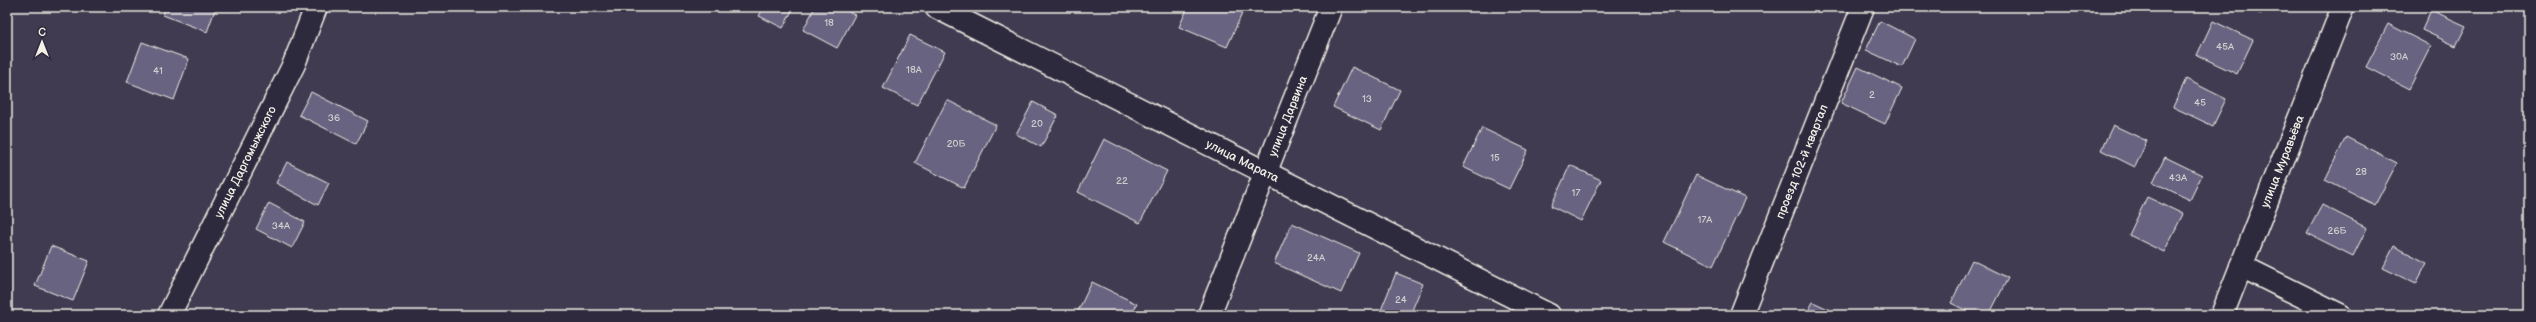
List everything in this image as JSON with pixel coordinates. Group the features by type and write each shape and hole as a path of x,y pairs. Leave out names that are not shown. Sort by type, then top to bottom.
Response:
{"street":[{"name":"улица Даргомыжского","path":"169,315 294,64 316,7"},
{"name":"улица Марата","path":"936,7 1550,315"},
{"name":"улица Дарвина","path":"1209,315 1331,7"},
{"name":"проезд 102-й квартал","path":"1740,315 1862,7"},
{"name":"улица Муравьёва","path":"2222,315 2343,7"},
{"path":"2241,266 2340,315"}],"building":[{"path":"166,7 216,7 207,32 163,15"},
{"path":"764,7 794,7 783,28 759,16"},
{"path":"815,7 839,7 855,15 837,48 803,30"},
{"path":"1188,7 1245,7 1227,47 1179,27"},
{"path":"2245,7 2264,7 2261,14"},
{"path":"2431,10 2466,26 2456,46 2422,30"},
{"path":"1880,21 1915,39 1902,67 1866,50"},
{"path":"2213,21 2253,40 2237,74 2197,55"},
{"path":"2388,24 2431,46 2409,89 2366,67"},
{"path":"910,35 945,52 917,105 883,88"},
{"path":"142,42 189,59 174,100 127,82"},
{"path":"1352,67 1400,90 1381,130 1333,107"},
{"path":"1858,67 1902,88 1885,124 1841,103"},
{"path":"2186,79 2226,99 2213,126 2173,107"},
{"path":"311,92 368,121 356,144 299,115"},
{"path":"947,100 996,125 964,188 915,163"},
{"path":"1033,102 1058,115 1041,147 1016,134"},
{"path":"2113,125 2147,141 2135,167 2101,150"},
{"path":"1482,128 1528,150 1509,189 1463,167"},
{"path":"2346,137 2397,163 2375,205 2325,180"},
{"path":"1104,139 1167,171 1140,223 1078,192"},
{"path":"2165,157 2202,175 2190,200 2153,182"},
{"path":"287,162 329,183 318,205 276,183"},
{"path":"1570,165 1601,180 1581,221 1551,206"},
{"path":"1696,175 1745,198 1713,266 1664,242"},
{"path":"2147,197 2183,214 2164,252 2129,235"},
{"path":"269,203 305,222 292,248 256,229"},
{"path":"2322,205 2367,228 2353,256 2307,233"},
{"path":"1292,223 1359,253 1341,293 1274,263"},
{"path":"51,246 89,261 73,301 35,286"},
{"path":"2394,246 2427,263 2416,284 2383,268"},
{"path":"1972,260 2008,278 1989,315 1975,315 1951,303"},
{"path":"1396,273 1423,284 1410,315 1379,315"},
{"path":"1092,282 1137,304 1131,315 1076,315"},
{"path":"1813,302 1841,315 1806,315"}]}
